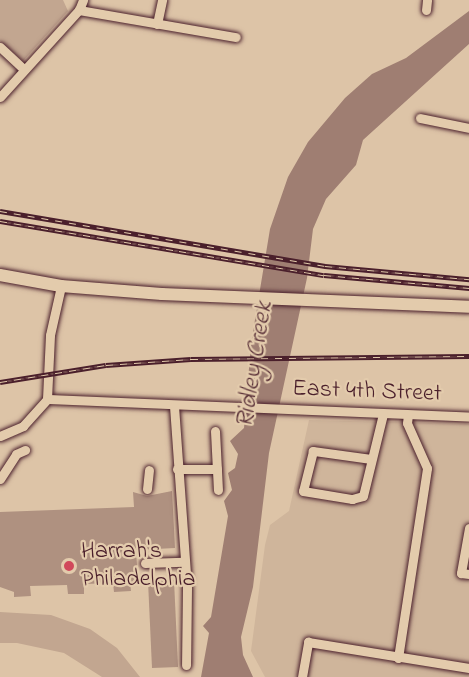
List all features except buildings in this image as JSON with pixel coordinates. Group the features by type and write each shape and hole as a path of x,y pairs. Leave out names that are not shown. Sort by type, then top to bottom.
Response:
{"main road":[{"path":"0,275 61,286 469,307"}],"street":[{"path":"0,97 80,10 83,0"},
{"path":"157,24 162,0"},
{"path":"80,10 236,38"},
{"path":"0,47 24,69"},
{"path":"420,118 469,128"},
{"path":"0,436 23,426 47,399 50,335 61,286"},
{"name":"East 4th Street","path":"47,399 469,417"},
{"path":"174,406 183,562 187,588 186,665"},
{"path":"371,459 313,451 303,491 359,498 367,490 371,459 383,414"},
{"path":"398,658 427,468 407,423 408,415"},
{"path":"215,431 218,490"},
{"path":"0,479 16,454 25,450"},
{"path":"177,469 217,469"},
{"path":"147,489 149,470"},
{"path":"469,528 461,573 469,574"},
{"path":"145,563 183,562"},
{"path":"302,677 308,642 469,668"}],"shaded area":[{"path":"0,0 63,0 68,11 23,61 0,41"},
{"path":"309,420 469,424 469,677 265,677 251,651 265,545 270,525 289,511"},
{"path":"0,612 51,615 90,629 117,648 140,677 102,677 64,653 17,643 0,643"}],"water":[{"name":"Ridley Creek","path":"469,11 469,44 363,140 356,165 326,199 313,229 307,278 269,453 253,587 241,637 243,655 253,677 201,677 209,633 203,626 211,617 228,516 224,501 232,490 228,473 235,468 238,454 230,441 244,428 251,344 270,229 288,177 308,142 345,98 372,74 406,58"}],"railway":[{"path":"0,211 325,266 469,279"},
{"path":"0,221 324,275 469,288"},
{"path":"0,382 106,365 191,359 469,356"}],"place":[{"name":"Harrah's Philadelphia","path":"69,566"}]}
